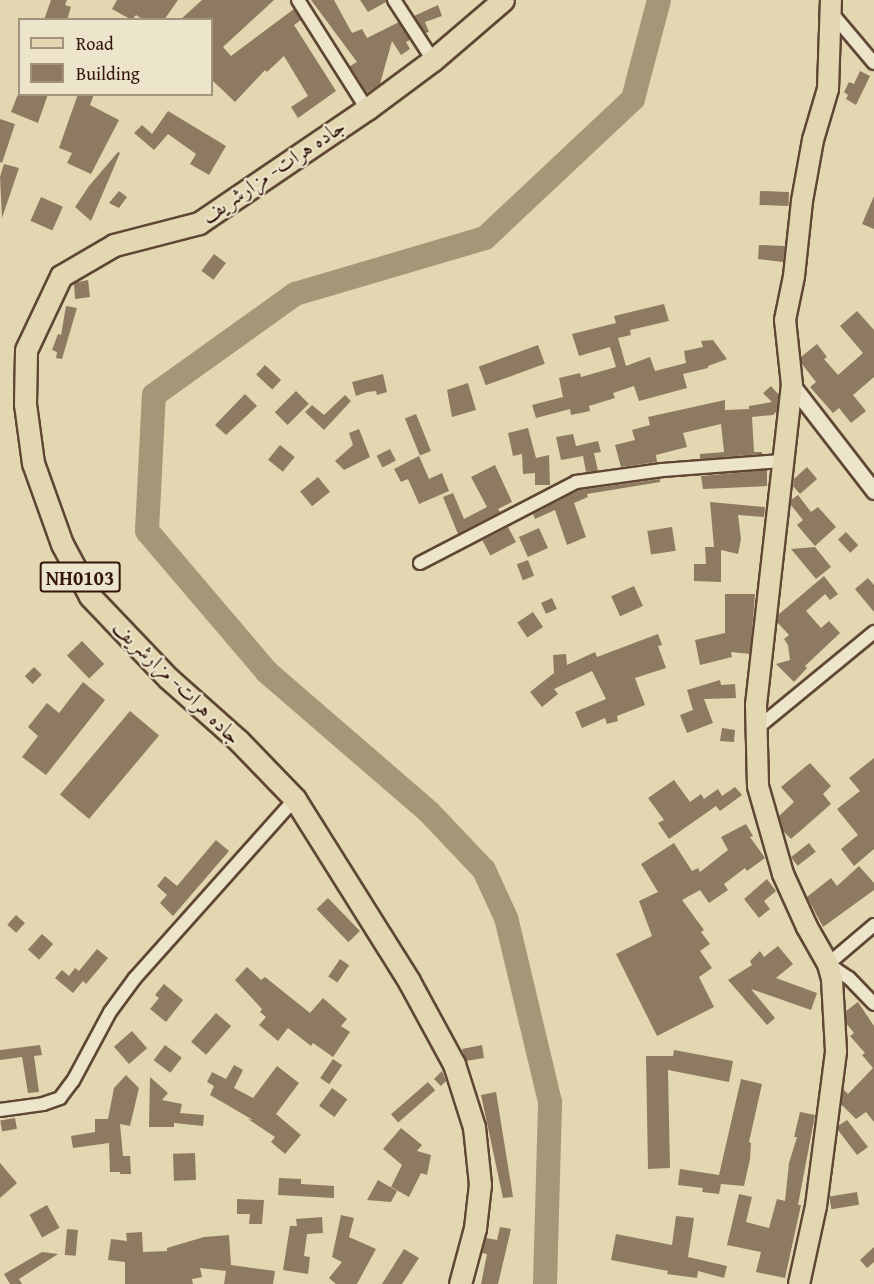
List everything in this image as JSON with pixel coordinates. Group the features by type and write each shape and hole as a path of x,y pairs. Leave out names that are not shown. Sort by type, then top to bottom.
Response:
{"highway":[{"name":"جاده هرات- مزارشریف","path":"460,1284 475,1228 480,1184 474,1126 453,1064 409,981 295,799 239,741 168,678 90,596 62,544 33,463 25,404 26,350 61,276 114,244 199,223 367,109 433,60 503,0"}],"main road":[{"path":"799,1284 816,1206 836,1051 832,979 828,964 807,927 783,874 758,786 756,705 774,555 784,434 792,385 785,320 795,276 802,201 813,140 828,89 831,5"}],"street":[{"path":"298,0 367,109"},
{"path":"394,0 433,60"},
{"path":"831,5 874,63"},
{"path":"792,385 874,491"},
{"path":"420,563 576,482 662,470 782,461"},
{"path":"756,729 874,632"},
{"path":"0,1110 43,1104 60,1098 74,1081 110,1012 135,978 295,799"},
{"path":"874,925 828,964 849,978 874,1004"}],"building":[{"path":"51,0 67,0 65,5 71,7 68,18 45,18"},
{"path":"117,0 178,0 165,18 141,18 136,15 134,18 128,18 112,9"},
{"path":"202,0 274,0 223,47 231,56 294,9 301,20 294,25 336,91 298,118 291,107 308,96 284,56 267,72 265,70 235,102 213,81 213,18 182,18"},
{"path":"311,0 334,0 352,33 362,29 367,38 399,22 410,40 406,42 410,49 401,55 392,41 380,84 367,93 350,66 357,62"},
{"path":"360,0 386,0 386,2 368,12"},
{"path":"438,5 442,16 425,22 429,32 425,33 414,16"},
{"path":"860,71 870,76 856,105 846,99 848,95 844,92 849,82 854,84"},
{"path":"18,94 18,96 47,96 38,123 11,112"},
{"path":"77,96 93,96 90,105 119,120 91,174 67,163 72,153 59,148"},
{"path":"168,111 226,146 209,175 190,164 196,154 168,134 154,150 134,133 142,125 152,134"},
{"path":"0,119 15,124 2,163 0,162"},
{"path":"118,152 120,153 91,221 75,207 89,186"},
{"path":"4,164 19,168 2,218 0,177"},
{"path":"119,191 127,197 119,208 109,203"},
{"path":"760,191 789,192 788,206 760,205"},
{"path":"874,196 874,229 862,224"},
{"path":"41,197 63,207 52,231 30,221"},
{"path":"759,245 785,246 783,262 758,259"},
{"path":"214,254 226,263 213,280 201,271"},
{"path":"88,280 90,297 75,299 74,283"},
{"path":"664,304 669,321 630,330 631,335 618,338 626,366 650,357 655,371 686,363 684,351 703,347 701,341 713,340 727,359 708,366 708,368 683,374 687,388 639,401 634,386 613,393 615,398 589,406 590,411 571,415 570,409 536,418 532,405 563,397 559,378 580,373 581,377 616,367 610,347 579,356 572,334 616,323 614,316"},
{"path":"66,306 77,308 62,359 56,358 57,352 52,350 58,334 61,335"},
{"path":"857,311 874,330 874,377 853,395 866,411 851,423 839,408 833,413 810,387 816,382 802,364 801,357 817,344 827,357 824,359 838,375 863,353 840,326"},
{"path":"538,345 545,364 486,385 479,367"},
{"path":"265,365 281,380 272,390 256,375"},
{"path":"383,374 387,392 377,395 376,391 367,392 356,396 352,382"},
{"path":"468,383 476,410 452,417 447,390"},
{"path":"771,386 779,395 777,411 773,415 752,417 754,452 762,452 762,454 700,459 700,454 724,452 721,424 683,433 687,447 656,455 657,462 621,467 615,445 635,440 632,430 650,425 648,417 725,400 725,410 749,409 749,406 772,402 763,393"},
{"path":"296,391 309,404 288,425 275,412"},
{"path":"245,394 257,406 226,435 215,425"},
{"path":"345,395 351,401 324,430 305,412 312,405 324,415"},
{"path":"416,414 431,451 420,456 405,418"},
{"path":"528,428 536,458 549,455 550,485 535,485 535,473 523,474 522,454 513,456 508,433"},
{"path":"359,429 370,457 344,470 335,461 353,445 349,433"},
{"path":"573,434 576,446 598,441 601,452 594,453 598,471 586,472 583,456 561,460 556,437"},
{"path":"280,445 295,457 283,472 268,460"},
{"path":"390,449 396,461 383,467 377,456"},
{"path":"419,456 429,479 442,473 449,491 419,504 408,479 401,482 394,469"},
{"path":"495,465 512,502 498,509 500,512 458,534 443,497 453,493 464,519 487,507 471,477"},
{"path":"807,467 817,479 800,494 793,486 794,479"},
{"path":"767,470 767,486 703,489 701,476"},
{"path":"318,477 330,492 312,506 300,491"},
{"path":"660,479 660,482 587,494 588,497 574,503 586,537 567,545 555,510 535,519 533,514 579,490"},
{"path":"798,495 811,512 818,507 836,527 815,546 797,525 803,520 791,505 791,500"},
{"path":"710,502 765,507 764,517 738,515 741,539 738,554 721,550 721,582 694,581 694,564 706,564 705,547 714,547"},
{"path":"508,527 516,542 490,556 482,541"},
{"path":"672,527 676,551 651,555 647,531"},
{"path":"539,528 548,548 528,557 519,537"},
{"path":"846,532 858,545 850,553 838,540"},
{"path":"815,547 831,567 816,579 791,549"},
{"path":"528,560 534,576 523,580 517,564"},
{"path":"824,576 838,594 830,600 825,594 806,611 821,628 829,621 840,633 805,666 807,668 794,682 776,664 790,660 788,645 784,639 789,635 777,622 778,615"},
{"path":"868,578 874,585 874,612 855,589"},
{"path":"634,586 643,606 620,616 611,596"},
{"path":"725,594 755,594 750,654 731,652 732,657 700,665 695,640 725,633"},
{"path":"552,598 557,609 546,614 541,603"},
{"path":"533,612 543,627 527,638 517,623"},
{"path":"658,634 662,645 658,646 666,668 635,678 645,705 617,716 618,721 607,724 605,718 582,728 575,712 606,699 592,671 554,689 558,694 542,707 530,692 554,673 553,655 566,654 567,665 595,652 597,657"},
{"path":"82,641 104,664 89,679 67,656"},
{"path":"34,667 42,675 33,684 25,676"},
{"path":"720,680 721,685 735,684 736,698 704,699 713,723 687,733 680,715 693,710 687,690"},
{"path":"83,682 105,700 46,775 22,757 38,736 28,727 47,703 59,713"},
{"path":"130,711 159,735 89,819 60,794"},
{"path":"722,728 735,730 734,742 720,741"},
{"path":"874,758 874,849 854,866 841,849 858,835 837,809 860,791 849,778"},
{"path":"810,763 831,786 823,794 831,804 791,839 783,831 779,816 794,802 781,787"},
{"path":"674,780 690,802 701,794 704,799 718,789 722,796 735,787 742,795 720,811 716,806 669,839 658,823 664,820 648,798"},
{"path":"746,824 753,836 750,837 765,858 747,871 745,868 724,884 728,890 709,903 700,890 682,900 704,930 701,932 710,944 700,951 712,968 699,977 714,1007 657,1036 616,954 652,936 639,901 658,892 641,864 674,843 692,871 698,868 700,872 728,850 721,837"},
{"path":"216,840 229,851 173,916 160,903 167,895 157,886 165,876 177,886"},
{"path":"809,843 816,852 798,866 791,857"},
{"path":"859,866 874,883 874,890 823,927 807,897 831,878 837,886"},
{"path":"767,879 776,891 764,901 770,909 759,918 744,899"},
{"path":"328,898 360,931 348,942 316,909"},
{"path":"16,915 25,923 16,933 7,925"},
{"path":"42,934 53,944 39,960 28,950"},
{"path":"778,946 793,964 776,978 817,993 811,1010 751,989 775,1018 767,1025 728,980 752,965 750,961 760,951 764,957"},
{"path":"97,949 108,958 86,984 83,981 73,993 55,978 62,970 69,976 75,968 79,971"},
{"path":"340,959 349,965 337,983 328,976"},
{"path":"247,967 261,980 265,977 310,1013 323,998 347,1019 341,1026 350,1032 333,1057 313,1043 311,1046 288,1028 278,1041 259,1025 266,1017 260,1012 262,1009 235,980"},
{"path":"164,984 183,1000 166,1022 150,1009 159,998 155,995"},
{"path":"858,1002 874,1026 874,1122 866,1112 856,1119 841,1104 843,1089 848,1094 873,1068 862,1055 865,1053 850,1036 854,1033 846,1023 846,1011"},
{"path":"216,1013 231,1026 206,1055 191,1042"},
{"path":"132,1031 147,1048 129,1064 114,1047"},
{"path":"40,1045 42,1055 34,1056 39,1092 28,1093 22,1057 0,1060 0,1050"},
{"path":"165,1045 182,1058 170,1073 154,1060"},
{"path":"482,1045 484,1058 466,1061 462,1049"},
{"path":"674,1050 733,1061 729,1082 668,1070 670,1168 648,1169 646,1056 673,1056"},
{"path":"333,1059 342,1065 329,1084 320,1078"},
{"path":"234,1065 243,1070 234,1088 253,1098 277,1066 299,1083 276,1114 301,1135 285,1154 271,1142 275,1137 248,1119 253,1120 210,1095 214,1086 207,1082 212,1072 226,1079"},
{"path":"442,1071 446,1081 441,1086 434,1079"},
{"path":"126,1075 139,1088 130,1126 120,1124 123,1156 130,1156 131,1174 120,1174 120,1172 110,1172 109,1143 73,1148 71,1136 95,1132 95,1119 108,1119 114,1088"},
{"path":"150,1077 168,1093 162,1100 182,1104 180,1113 204,1115 203,1126 174,1123 174,1127 149,1127"},
{"path":"741,1079 762,1084 749,1142 751,1143 750,1159 744,1186 721,1184 719,1194 702,1192 703,1188 678,1185 680,1169 719,1175"},
{"path":"428,1082 435,1090 398,1122 391,1114"},
{"path":"332,1088 347,1099 334,1117 319,1106"},
{"path":"496,1092 513,1197 503,1198 481,1095"},
{"path":"800,1112 815,1115 798,1205 801,1205 785,1278 756,1272 761,1252 727,1245 739,1194 752,1197 746,1222 769,1228 777,1199 785,1201 789,1163 797,1137 794,1137"},
{"path":"15,1118 17,1129 2,1131 0,1121"},
{"path":"847,1120 868,1147 857,1155 838,1130 838,1126"},
{"path":"401,1128 422,1145 417,1151 431,1155 427,1175 421,1173 409,1197 391,1187 402,1165 383,1149"},
{"path":"195,1153 196,1180 174,1181 173,1154"},
{"path":"0,1163 17,1183 0,1198"},
{"path":"279,1178 301,1179 301,1184 334,1186 334,1198 278,1195"},
{"path":"378,1180 397,1191 391,1202 367,1200"},
{"path":"857,1192 859,1205 831,1209 829,1196"},
{"path":"237,1199 264,1200 262,1224 249,1224 250,1214 237,1214"},
{"path":"47,1205 60,1228 42,1237 30,1215"},
{"path":"341,1215 354,1218 349,1237 376,1249 357,1284 336,1284 329,1278 342,1262 332,1257"},
{"path":"676,1216 694,1218 688,1257 727,1266 724,1278 698,1271 697,1278 667,1274 668,1271 611,1260 616,1234 672,1245"},
{"path":"322,1217 323,1233 307,1234 304,1256 310,1257 308,1274 283,1270 290,1226 297,1226 296,1219"},
{"path":"500,1227 511,1229 498,1284 481,1284 487,1254 482,1253 486,1238 497,1240"},
{"path":"67,1229 78,1230 76,1256 65,1255"},
{"path":"142,1232 143,1252 167,1251 167,1248 204,1237 229,1235 231,1265 275,1271 273,1284 224,1284 226,1271 200,1268 202,1277 192,1279 193,1284 125,1284 125,1262 108,1260 111,1239 127,1241 126,1233"},
{"path":"874,1247 874,1262 867,1268 860,1260"},
{"path":"404,1249 419,1258 402,1284 382,1284"},
{"path":"42,1252 58,1254 19,1279 22,1284 10,1284 4,1274"}],"waterway":[{"path":"545,1284 550,1102 506,918 484,870 429,812 267,672 147,531 154,395 295,294 485,238 633,99 659,0"}]}
